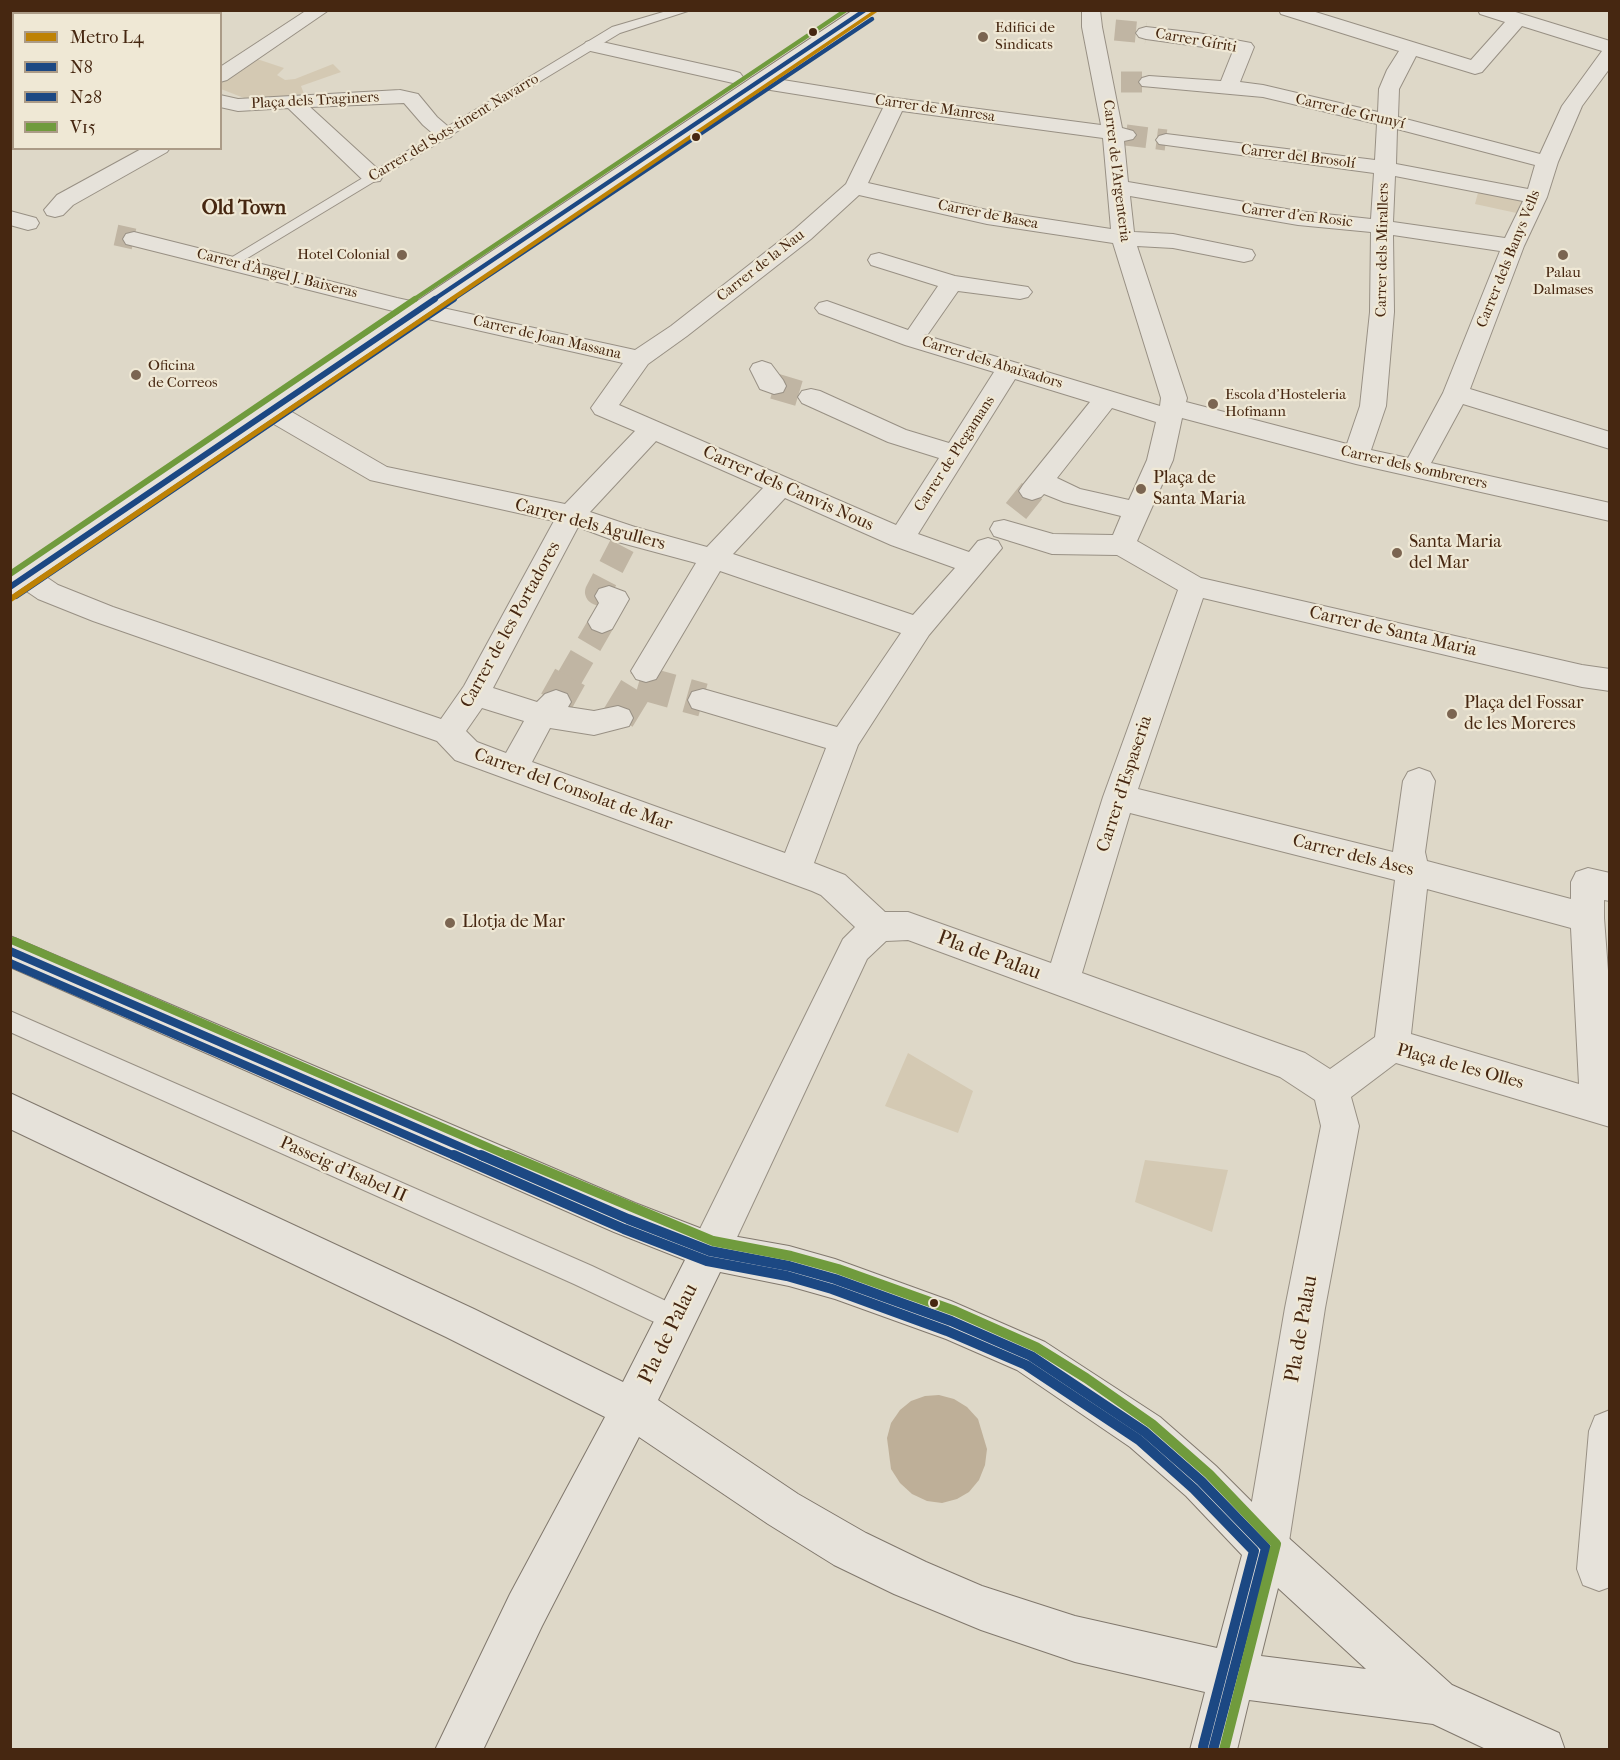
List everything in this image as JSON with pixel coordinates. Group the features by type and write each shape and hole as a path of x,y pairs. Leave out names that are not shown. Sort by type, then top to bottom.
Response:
{"street":[{"path":"222,75 320,10"},
{"path":"18,582 269,410 866,10"},
{"path":"1288,10 1328,16 1411,48 1475,68 1518,20"},
{"path":"1487,10 1610,47"},
{"path":"1091,19 1115,30"},
{"name":"Carrer de l'Argenteria","path":"1091,19 1113,81 1120,134 1118,187 1123,238 1168,406"},
{"name":"Carrer Gíriti","path":"1146,33 1244,47 1228,87"},
{"path":"593,46 733,77"},
{"name":"Carrer dels Mirallers","path":"1356,455 1373,406 1382,312 1382,227 1389,89 1397,70 1411,48"},
{"name":"Carrer dels Banys Vells","path":"1415,469 1456,393 1513,246 1536,197 1547,162 1572,106 1610,54"},
{"name":"Carrer de Manresa","path":"758,82 895,104 1120,134"},
{"name":"Carrer de Grunyí","path":"1149,82 1228,87 1263,92 1387,120 1547,162"},
{"name":"Plaça dels Traginers","path":"226,107 400,96 411,98 430,121 444,133"},
{"path":"294,103 372,176"},
{"name":"Carrer de la Nau","path":"603,408 639,359 680,331 802,234 855,187 895,104"},
{"name":"Carrer del Brosolí","path":"1166,140 1385,168 1536,197"},
{"path":"55,210 65,200 156,150"},
{"name":"Carrer de Basea","path":"855,187 987,217 1123,238 1173,241 1244,255"},
{"name":"Carrer d'en Rosic","path":"1118,187 1298,218 1382,227 1513,246"},
{"name":"Carrer d'Àngel J. Baixeras","path":"134,239 420,309"},
{"path":"879,260 952,282 1020,292"},
{"path":"920,329 952,282"},
{"name":"Carrer dels Abaixadors","path":"827,308 914,340 1107,398 1168,406"},
{"name":"Carrer de Joan Massana","path":"420,309 639,359"},
{"name":"Carrer de Plegamans","path":"901,538 1010,369"},
{"path":"1456,393 1610,441"},
{"path":"811,397 897,436 955,453"},
{"path":"795,871 844,741 919,628 974,564 1107,398"},
{"path":"1122,545 1160,459 1168,406"},
{"name":"Carrer dels Sombrerers","path":"1168,406 1356,455 1610,512"},
{"name":"Carrer dels Canvis Nous","path":"603,408 901,538 974,564"},
{"name":"Carrer dels Agullers","path":"269,410 379,474 571,515 625,540 713,558 919,628"},
{"name":"Carrer de les Portadores","path":"448,733 475,694 571,515 652,429"},
{"path":"645,671 713,558 781,486"},
{"path":"1023,503 1073,496 1137,511"},
{"path":"1023,503 1052,544 1122,545 1186,582"},
{"name":"Carrer del Consolat de Mar","path":"18,582 103,614 448,733 466,752 833,885 878,927"},
{"name":"Carrer de Santa Maria","path":"1186,582 1582,676 1610,680"},
{"name":"Carrer d'Espaseria","path":"1061,983 1077,938 1186,582"},
{"path":"475,694 549,708 594,723 618,718"},
{"path":"703,700 844,741"},
{"path":"513,769 549,708"},
{"path":"1392,1045 1413,871 1409,852 1419,781"},
{"name":"Carrer dels Ases","path":"1119,797 1413,871 1587,918"},
{"name":"Plaça de les Olles","path":"1331,1090 1392,1045 1604,1109 1596,1041 1587,918 1599,885"},
{"name":"Pla de Palau","path":"458,1749 526,1610 632,1408 710,1251 855,949 878,927 908,926 1292,1065 1331,1090 1340,1126 1305,1308 1266,1548 1213,1749"},
{"path":"10,951 622,1217 710,1251 789,1266 835,1279 951,1321 1031,1356 1145,1432 1201,1481 1266,1548 1436,1701"},
{"path":"10,1110 460,1323 632,1408 840,1544 910,1578 981,1608 1075,1639 1233,1675 1436,1701 1542,1749"},
{"path":"1599,1569 1610,1431"},
{"path":"1233,1675 1234,1749"}],"lane":[{"name":"Carrer del Sots-tinent Navarro","path":"231,262 593,46 616,30 685,10"},
{"name":"Passeig d'Isabel II","path":"10,1022 584,1275 676,1319"}],"shaded area":[{"path":"257,59 284,68 277,75 285,80 295,79 333,64 341,72 301,86 304,94 289,96 244,98 222,89 222,80"},
{"path":"1479,189 1518,198 1525,203 1521,214 1475,204"},
{"path":"908,1053 973,1091 958,1133 885,1106"},
{"path":"1145,1160 1228,1170 1212,1232 1135,1202"},
{"path":"939,1395 954,1399 967,1407 978,1419 987,1449 985,1465 979,1480 969,1492 957,1499 942,1503 927,1501 912,1494 900,1483 891,1469 887,1438 891,1423 900,1410 911,1401 925,1396"}],"tunnel":[{"path":"1115,30 1146,33"},
{"path":"1121,82 1149,82"},
{"path":"1126,135 1166,140"},
{"path":"116,235 134,239"},
{"path":"774,386 811,397"},
{"path":"1016,511 1032,491"},
{"path":"609,596 598,592 622,546"},
{"path":"569,679 602,622"},
{"path":"643,677 646,671"},
{"path":"556,702 570,677"},
{"path":"640,682 643,677"},
{"path":"618,718 640,682"},
{"path":"640,682 703,700"}],"metro line":[{"name":"L4","path":"10,600 878,10"}],"transit line":[{"name":"V15","path":"10,574 263,401 846,10"},
{"name":"N8","path":"10,587 269,410 865,10"},
{"name":"N28","path":"16,596 275,419 872,19"},
{"name":"V15","path":"14,941 632,1209 713,1241 791,1256 838,1269 955,1311 1036,1347 1086,1378 1152,1424 1209,1474 1276,1544 1224,1750"},
{"name":"N8","path":"10,951 628,1219 710,1251 789,1266 835,1279 951,1321 1031,1356 1080,1387 1145,1432 1201,1481 1266,1548 1213,1750"},
{"name":"N28","path":"10,963 624,1229 707,1261 787,1276 832,1289 947,1331 1026,1365 1074,1396 1139,1440 1194,1489 1254,1551 1203,1747"}],"place":[{"name":"Edifici de Sindicats","path":"983,37"},
{"name":"Hotel Colonial","path":"402,255"},
{"name":"Palau Dalmases","path":"1563,255"},
{"name":"Oficina de Correos","path":"136,375"},
{"name":"Escola d’Hosteleria Hofmann","path":"1213,404"},
{"name":"Plaça de Santa Maria","path":"1141,489"},
{"name":"Santa Maria del Mar","path":"1397,553"},
{"name":"Plaça del Fossar de les Moreres","path":"1452,714"},
{"name":"Llotja de Mar","path":"450,923"}],"district":[{"name":"Old Town","path":"244,209"}]}
